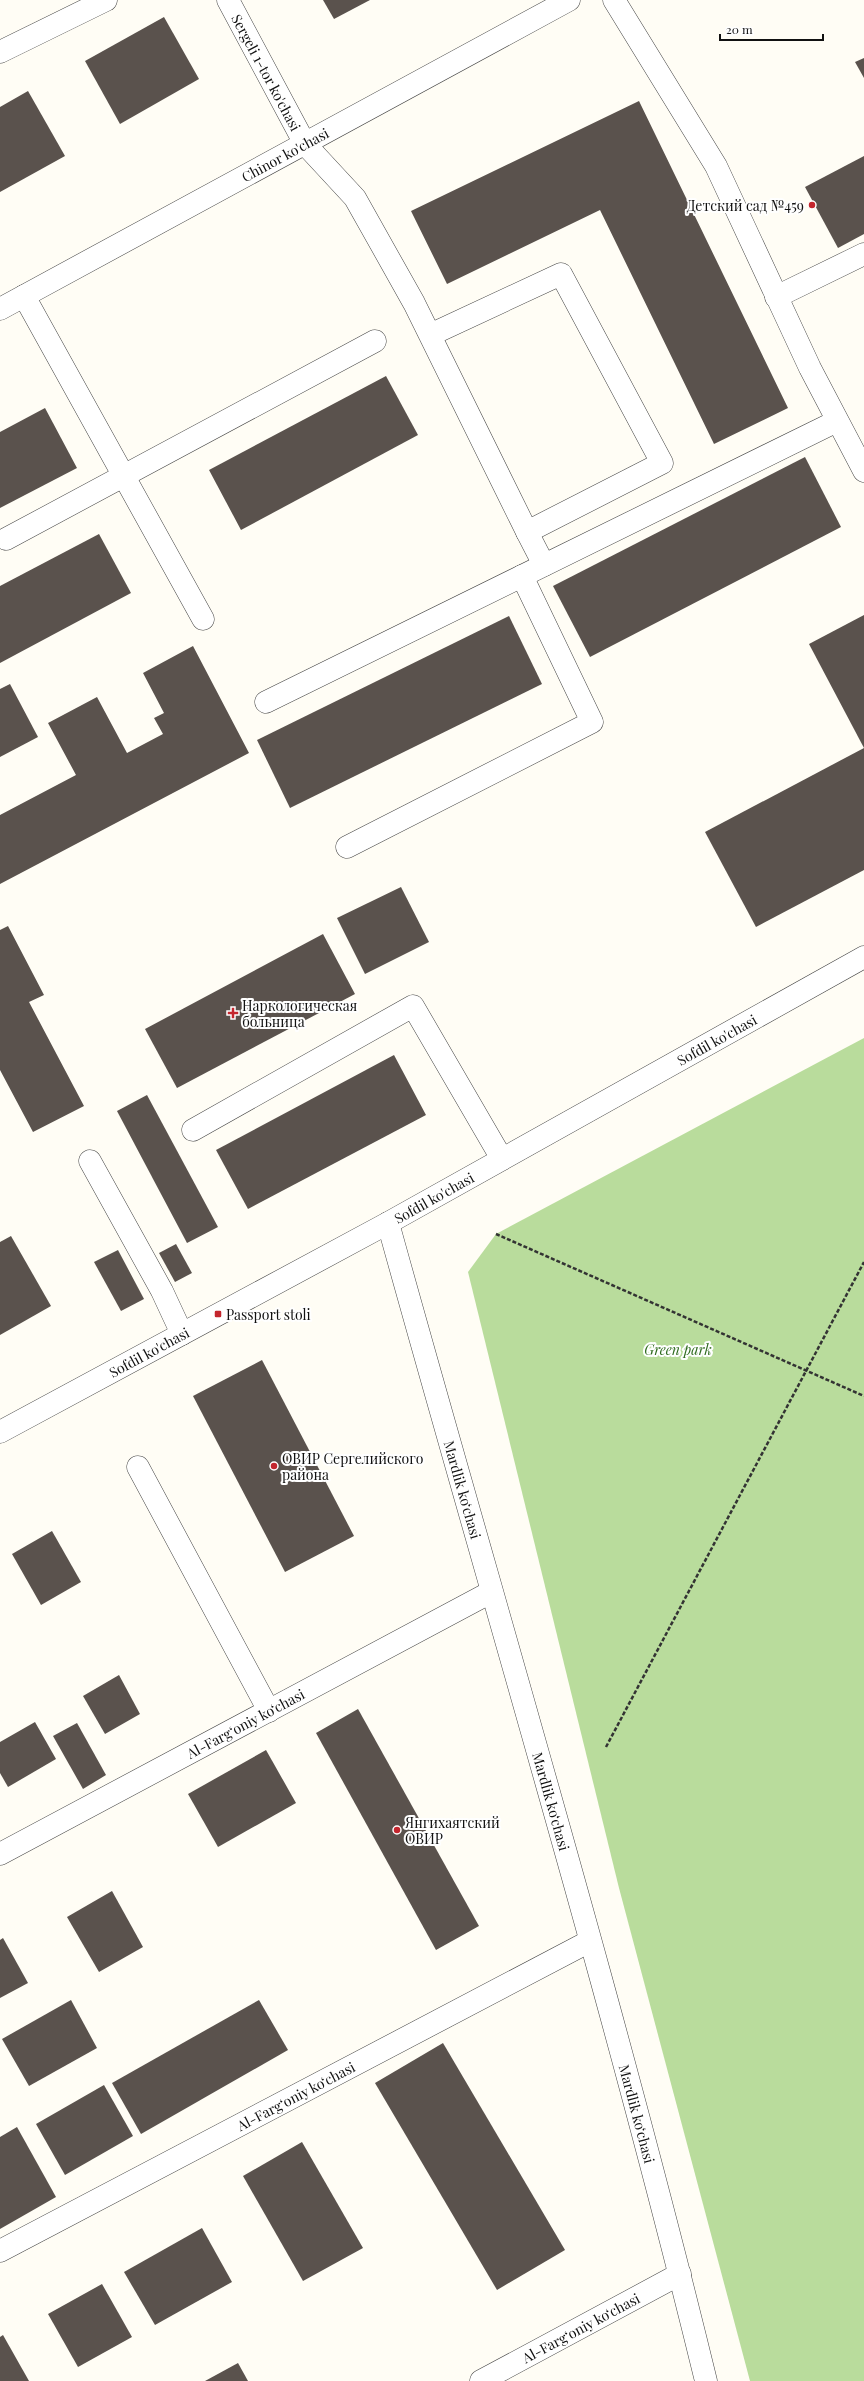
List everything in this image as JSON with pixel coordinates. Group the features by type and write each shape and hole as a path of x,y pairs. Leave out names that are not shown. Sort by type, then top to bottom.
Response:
{"street":[{"path":"0,52 106,0"},
{"name":"Sergeli 1-tor ko'chasi","path":"228,0 305,144 355,198 430,335 544,565"},
{"name":"Chinor ko'chasi","path":"0,309 569,0"},
{"path":"614,0 716,166 776,297 837,421 864,472"},
{"path":"776,297 864,254"},
{"path":"430,335 561,274 662,463 527,532"},
{"path":"24,296 203,619"},
{"path":"6,539 375,341"},
{"path":"266,702 837,421"},
{"path":"347,847 592,722 522,576"},
{"name":"Sofdil ko'chasi","path":"0,1432 388,1223 864,957"},
{"path":"193,1130 413,1006 502,1159"},
{"path":"90,1160 162,1291 182,1334"},
{"name":"Mardlik ko‘chasi","path":"388,1223 590,1941 680,2274 706,2381"},
{"path":"138,1467 269,1710"},
{"name":"Al-Farg‘oniy ko‘chasi","path":"0,1854 491,1592"},
{"name":"Al-Farg‘oniy ko‘chasi","path":"0,2251 590,1941"},
{"name":"Al-Farg‘oniy ko‘chasi","path":"481,2381 680,2274"}],"path":[{"path":"496,1234 731,1336 807,1372 864,1396"},
{"path":"606,1747 807,1372 864,1262"}],"green space":[{"name":"Green park","path":"864,1038 864,2381 750,2381 619,1888 468,1272 496,1234"}],"building":[{"path":"323,0 370,0 334,19"},
{"path":"164,17 199,79 120,124 85,61"},
{"path":"864,58 864,78 855,62"},
{"path":"28,91 65,156 0,192 0,107"},
{"path":"639,101 788,408 714,444 600,210 447,284 411,211"},
{"path":"864,156 864,234 838,248 805,187"},
{"path":"386,376 418,435 241,530 209,470"},
{"path":"45,408 77,468 0,508 0,432"},
{"path":"805,457 841,527 590,657 553,586"},
{"path":"99,534 131,593 0,663 0,586"},
{"path":"864,615 864,748 809,644"},
{"path":"509,616 542,684 290,808 257,740"},
{"path":"193,646 249,753 0,884 0,815 76,775 48,723 97,697 127,753 163,734 154,718 164,713 143,673"},
{"path":"10,684 38,737 0,757 0,689"},
{"path":"864,748 864,870 756,927 705,832"},
{"path":"401,887 429,942 365,974 337,918"},
{"path":"8,926 44,995 29,1002 84,1106 33,1132 0,1070 0,930"},
{"path":"323,934 355,994 177,1088 145,1029"},
{"path":"394,1055 426,1115 248,1209 216,1150"},
{"path":"147,1095 218,1227 187,1243 117,1111"},
{"path":"11,1236 51,1306 0,1335 0,1242"},
{"path":"176,1244 192,1273 175,1282 159,1253"},
{"path":"118,1250 144,1299 121,1311 94,1262"},
{"name":"ОВИР Сергелийского района","path":"262,1360 354,1536 285,1572 193,1396"},
{"path":"52,1531 81,1582 41,1605 12,1554"},
{"path":"119,1675 140,1714 105,1734 83,1696"},
{"name":"Янгихаятский ОВИР","path":"358,1709 479,1926 436,1950 316,1733"},
{"path":"35,1722 56,1759 8,1787 0,1773 0,1742"},
{"path":"77,1723 106,1775 83,1789 53,1736"},
{"path":"266,1750 296,1803 218,1847 188,1794"},
{"path":"112,1891 143,1947 99,1972 67,1917"},
{"path":"3,1938 28,1983 0,1998 0,1940"},
{"path":"71,2000 97,2048 29,2086 2,2039"},
{"path":"259,2000 288,2050 141,2134 112,2083"},
{"path":"443,2043 565,2250 497,2290 375,2083"},
{"path":"104,2085 133,2136 65,2175 36,2124"},
{"path":"17,2127 56,2197 0,2229 0,2137"},
{"path":"302,2142 363,2248 303,2281 243,2176"},
{"path":"202,2228 232,2282 155,2325 124,2272"},
{"path":"102,2284 132,2337 78,2367 48,2314"},
{"path":"3,2335 29,2381 0,2381 0,2337"},
{"path":"238,2363 248,2381 205,2381"}],"place":[{"name":"Детский сад №459","path":"812,205"},
{"name":"Наркологическая больница","path":"233,1013"},
{"name":"Passport stoli","path":"218,1314"},
{"name":"ОВИР Сергелийского района","path":"274,1466"},
{"name":"Янгихаятский ОВИР","path":"397,1830"}]}
